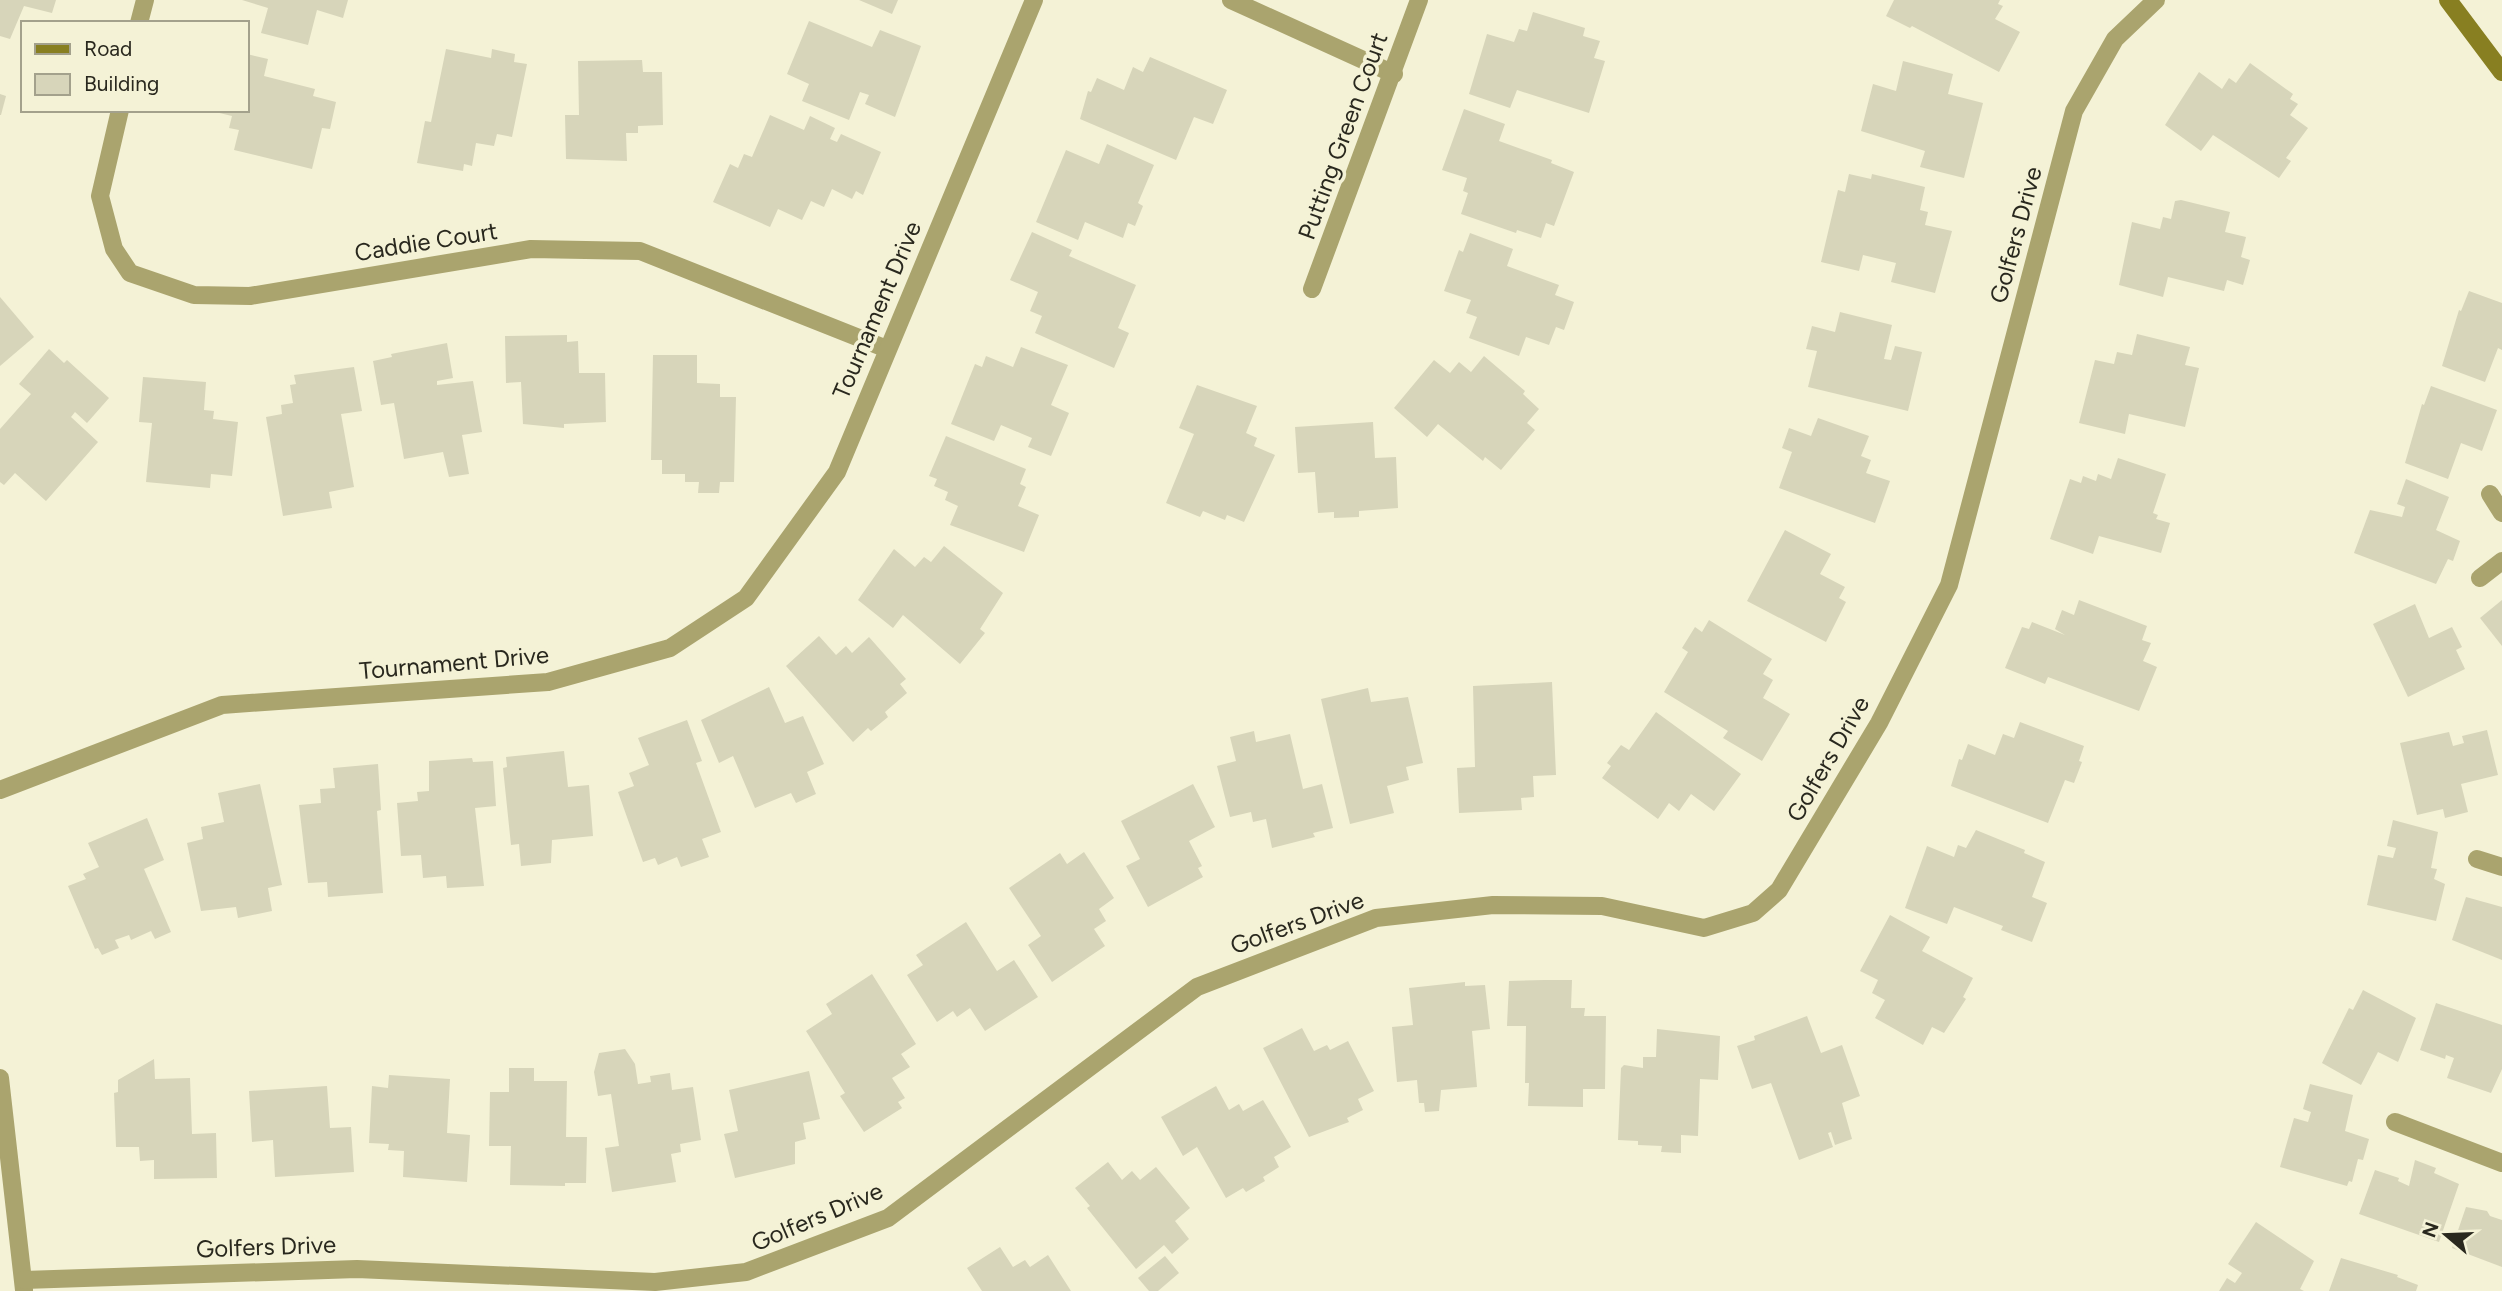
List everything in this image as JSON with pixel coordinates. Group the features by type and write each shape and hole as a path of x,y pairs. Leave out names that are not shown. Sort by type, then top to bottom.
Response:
{"main road":[{"path":"2448,0 2502,72"}],"street":[{"path":"140,21 145,0"},
{"name":"Tournament Drive","path":"0,790 222,705 548,682 670,648 746,598 837,472 1034,0"},
{"path":"1231,0 1394,74"},
{"name":"Putting Green Court","path":"1312,289 1394,74 1419,0"},
{"name":"Golfers Drive","path":"24,1286 357,1269 655,1282 746,1272 888,1218 1197,987 1376,918 1493,905 1602,906 1704,928 1753,913 1779,890 1872,735 1948,584 2074,111 2115,39 2156,0"},
{"name":"Caddie Court","path":"120,112 100,196 114,249 130,273 194,295 250,296 531,249 640,251 887,349"},
{"path":"2490,494 2502,513"},
{"path":"2480,578 2502,561"},
{"path":"2477,859 2502,867"},
{"path":"0,1078 24,1286"},
{"path":"2395,1122 2502,1163"}],"building":[{"path":"0,0 56,0 52,13 24,6 10,39 0,36"},
{"path":"242,0 348,0 343,18 317,10 308,45 261,33 268,8"},
{"path":"859,0 898,0 892,14"},
{"path":"1894,0 2000,0 1998,4 2003,6 1995,19 2020,32 1999,72 1912,26 1910,28 1886,16"},
{"path":"1533,12 1585,28 1583,36 1600,41 1594,58 1605,61 1589,113 1517,90 1510,108 1469,94 1487,34 1514,42 1519,29 1527,31"},
{"path":"809,21 872,47 880,30 921,46 895,117 865,104 869,95 860,92 849,120 802,101 809,84 787,74"},
{"path":"446,49 491,58 492,49 515,54 514,62 527,64 512,137 497,134 494,146 476,143 472,166 464,164 463,171 417,163 425,121 431,122"},
{"path":"248,54 268,59 264,76 315,89 313,96 336,102 330,129 322,128 312,169 234,150 239,130 229,128 232,116 215,112 248,112"},
{"path":"1150,57 1227,90 1213,124 1194,117 1176,160 1080,119 1088,91 1091,92 1097,78 1124,90 1133,67 1143,72"},
{"path":"642,60 643,72 662,72 663,125 638,126 638,133 626,133 627,161 566,159 565,115 579,115 578,61"},
{"path":"1903,61 1953,74 1948,94 1983,103 1964,178 1920,167 1925,151 1861,131 1873,84 1896,91"},
{"path":"2250,63 2293,94 2290,99 2298,104 2290,115 2308,128 2286,158 2291,161 2279,178 2213,135 2201,151 2165,125 2199,72 2222,89 2229,78 2236,83"},
{"path":"0,94 6,96 1,115 0,115"},
{"path":"1464,109 1505,124 1499,141 1552,160 1551,163 1574,172 1554,226 1546,223 1541,238 1517,230 1516,233 1461,214 1468,193 1463,191 1467,178 1442,170"},
{"path":"770,115 804,130 810,116 835,128 830,139 837,142 841,134 881,152 863,195 856,191 852,199 832,189 824,207 811,201 802,220 778,209 770,227 713,202 730,164 738,168 744,154 752,157"},
{"path":"1107,144 1154,165 1138,203 1143,206 1135,226 1128,223 1123,238 1085,222 1078,240 1036,222 1066,150 1099,164"},
{"path":"1849,174 1871,179 1872,174 1925,187 1920,210 1928,212 1925,225 1952,231 1935,293 1891,282 1896,263 1863,255 1859,271 1821,262 1838,190 1845,192"},
{"path":"2181,200 2230,212 2225,232 2246,237 2241,257 2250,260 2243,285 2227,280 2224,291 2168,277 2163,297 2119,285 2132,222 2160,229 2163,217 2171,219 2175,201"},
{"path":"1032,232 1072,250 1069,256 1136,285 1118,328 1129,333 1114,368 1035,333 1042,316 1030,311 1038,292 1010,280"},
{"path":"1470,233 1513,249 1507,266 1559,285 1555,295 1574,302 1564,330 1556,327 1549,345 1526,337 1519,356 1469,338 1477,317 1466,313 1471,300 1444,291 1459,250 1463,252"},
{"path":"2469,291 2502,303 2502,350 2498,348 2485,382 2442,366 2459,310 2461,311"},
{"path":"0,297 34,337 0,366"},
{"path":"1840,312 1892,325 1884,359 1891,360 1895,346 1922,352 1908,411 1808,387 1817,351 1806,349 1812,326 1835,332"},
{"path":"2137,334 2190,347 2185,365 2199,368 2185,427 2129,414 2125,434 2079,423 2095,360 2114,364 2117,352 2132,355"},
{"path":"567,335 567,342 578,341 579,373 605,373 606,422 564,424 564,428 523,424 521,382 506,383 505,336"},
{"path":"447,343 453,378 437,381 437,385 473,381 482,432 462,435 469,474 449,477 443,452 404,459 394,403 381,405 373,361 392,357 391,354"},
{"path":"1021,347 1068,365 1051,405 1069,413 1051,456 1028,447 1032,438 1001,425 994,441 951,424 975,364 982,367 986,356 1013,367"},
{"path":"49,349 64,363 67,360 109,398 87,423 75,412 71,417 98,442 46,501 15,473 4,485 0,482 0,429 31,394 19,384"},
{"path":"653,355 697,355 697,383 720,384 720,397 736,397 734,482 720,482 719,493 698,493 699,482 685,482 685,474 662,474 662,460 651,460"},
{"path":"1484,356 1525,391 1523,394 1539,409 1527,423 1535,430 1501,470 1485,457 1483,461 1438,424 1427,437 1394,408 1434,360 1450,373 1459,362 1471,372"},
{"path":"354,367 362,411 341,414 354,487 329,492 332,508 283,516 266,417 282,414 281,405 293,403 290,385 296,384 294,375"},
{"path":"143,377 206,382 204,410 214,411 213,419 238,422 232,476 211,474 210,488 146,482 152,423 139,422"},
{"path":"1197,385 1257,406 1246,433 1257,438 1254,446 1275,455 1244,522 1227,515 1225,520 1203,511 1200,517 1166,503 1194,434 1179,428"},
{"path":"2431,386 2497,410 2482,451 2461,443 2448,479 2405,463 2422,404 2424,405"},
{"path":"1818,418 1869,436 1861,456 1871,460 1866,473 1890,481 1875,523 1779,488 1792,452 1782,448 1789,428 1811,436"},
{"path":"1373,422 1375,458 1396,457 1398,508 1359,511 1359,517 1334,518 1334,512 1318,513 1315,472 1298,473 1295,427"},
{"path":"946,436 1026,469 1020,484 1026,487 1018,506 1039,515 1024,552 950,525 958,506 945,500 948,492 934,486 937,479 929,476"},
{"path":"2118,458 2166,474 2153,513 2158,515 2156,519 2170,523 2161,553 2099,536 2093,554 2050,539 2070,479 2081,483 2083,476 2096,481 2098,474 2111,479"},
{"path":"2406,479 2449,497 2436,530 2460,541 2453,561 2448,559 2436,584 2354,553 2370,510 2402,517 2405,507 2397,504"},
{"path":"1785,530 1831,554 1820,574 1845,587 1839,598 1846,602 1826,642 1747,601"},
{"path":"944,546 1003,593 980,629 985,633 960,664 903,615 893,628 858,600 894,549 915,567 924,557 931,562"},
{"path":"2079,600 2147,626 2142,640 2151,643 2143,661 2157,667 2139,711 2048,677 2045,684 2005,668 2022,627 2029,629 2032,622 2065,635 2055,629 2062,610 2074,615"},
{"path":"2502,600 2502,646 2480,618"},
{"path":"2415,604 2429,638 2452,627 2462,647 2456,650 2465,669 2408,697 2373,624"},
{"path":"1709,620 1772,659 1763,674 1773,680 1763,698 1790,714 1762,761 1723,738 1728,731 1664,692 1688,652 1682,648 1695,627 1702,632"},
{"path":"819,636 836,655 846,646 852,653 869,637 906,679 900,684 907,693 885,712 888,717 871,731 868,728 853,742 786,666"},
{"path":"1552,682 1556,775 1533,776 1534,797 1521,798 1522,810 1459,813 1457,768 1475,767 1473,686"},
{"path":"769,687 785,723 803,716 824,764 807,772 816,794 796,803 791,793 755,808 733,756 719,763 701,720"},
{"path":"1368,688 1371,702 1408,697 1423,763 1406,767 1409,780 1387,786 1394,813 1350,824 1321,699"},
{"path":"1656,712 1741,774 1714,811 1691,794 1679,811 1669,803 1658,819 1602,778 1611,766 1607,763 1621,745 1629,750"},
{"path":"687,720 702,761 696,763 721,832 702,839 709,857 681,867 677,857 658,865 655,858 643,862 618,792 634,786 629,773 649,765 638,738"},
{"path":"2020,722 2084,746 2079,761 2082,762 2074,783 2065,780 2048,823 1951,786 1959,759 1962,760 1968,744 1995,755 2003,734 2014,738"},
{"path":"2487,730 2498,775 2461,784 2468,812 2445,818 2443,809 2417,815 2400,743 2449,732 2453,746 2464,743 2462,736"},
{"path":"1254,731 1256,742 1290,734 1303,789 1322,784 1333,828 1313,833 1315,837 1272,848 1266,819 1253,822 1251,812 1230,817 1217,766 1236,761 1230,737"},
{"path":"564,751 568,787 589,785 593,836 552,840 551,863 521,866 519,844 511,845 503,768 507,767 506,757"},
{"path":"472,758 473,762 493,761 496,806 475,808 484,886 447,888 446,876 423,878 421,855 401,856 397,803 418,801 417,792 429,791 429,761"},
{"path":"378,764 381,810 377,811 383,893 328,897 327,882 308,883 299,805 321,803 320,789 335,788 333,768"},
{"path":"260,784 282,885 268,888 272,911 238,918 236,907 201,911 187,843 203,839 201,827 224,822 218,793"},
{"path":"1193,784 1215,827 1189,841 1202,866 1198,868 1203,877 1148,907 1126,866 1140,859 1121,821"},
{"path":"147,818 164,860 144,869 171,932 155,939 151,931 131,940 129,935 115,940 119,948 102,955 98,948 95,949 68,886 86,879 83,874 99,867 88,843"},
{"path":"2393,820 2438,832 2431,868 2437,869 2434,879 2445,884 2436,921 2367,905 2378,855 2393,858 2396,848 2387,846"},
{"path":"1976,830 2025,850 2024,853 2045,862 2032,897 2047,903 2032,942 2001,930 2003,926 1954,907 1947,924 1905,908 1927,846 1954,857 1958,845 1966,848"},
{"path":"1084,852 1114,898 1099,909 1106,921 1094,929 1105,946 1052,982 1028,945 1041,936 1009,888 1060,853 1067,864"},
{"path":"2466,897 2502,907 2502,960 2452,940"},
{"path":"1890,915 1930,937 1922,951 1973,978 1963,997 1966,999 1944,1033 1932,1027 1923,1045 1875,1018 1885,1000 1872,993 1878,980 1860,971"},
{"path":"966,922 997,971 1014,960 1038,997 985,1031 970,1008 957,1017 953,1011 937,1022 907,975 923,965 916,955"},
{"path":"872,974 916,1044 901,1054 910,1067 892,1078 905,1098 898,1102 902,1108 864,1132 840,1096 845,1093 806,1031 832,1014 826,1004"},
{"path":"1572,980 1571,1008 1585,1008 1584,1016 1606,1016 1605,1089 1583,1089 1583,1107 1528,1106 1529,1083 1525,1083 1526,1026 1507,1026 1509,981"},
{"path":"1465,982 1465,986 1485,985 1490,1029 1472,1031 1477,1087 1441,1090 1439,1111 1425,1112 1424,1103 1419,1103 1417,1080 1397,1082 1392,1027 1413,1025 1409,988"},
{"path":"2363,990 2416,1018 2398,1062 2378,1052 2361,1085 2322,1063 2349,1008 2353,1010"},
{"path":"2436,1003 2502,1025 2502,1069 2491,1093 2447,1078 2454,1058 2446,1055 2445,1059 2420,1050"},
{"path":"1807,1016 1821,1053 1842,1045 1860,1096 1842,1103 1852,1139 1835,1145 1831,1132 1828,1133 1833,1147 1799,1160 1771,1083 1752,1089 1737,1046 1755,1040 1754,1036"},
{"path":"1302,1028 1314,1051 1327,1045 1330,1050 1348,1041 1374,1091 1358,1099 1363,1110 1347,1118 1349,1122 1309,1137 1263,1048"},
{"path":"1657,1029 1720,1036 1718,1080 1700,1079 1698,1136 1681,1135 1681,1153 1661,1152 1662,1146 1638,1145 1638,1141 1618,1140 1621,1068 1624,1065 1643,1068 1643,1057 1656,1057"},
{"path":"625,1049 635,1064 638,1084 651,1082 650,1076 670,1073 672,1090 693,1087 701,1140 680,1144 681,1152 671,1154 676,1182 612,1192 605,1148 619,1146 611,1094 598,1096 594,1072 599,1053"},
{"path":"154,1059 155,1079 190,1078 192,1134 216,1133 217,1178 154,1179 154,1160 140,1161 139,1147 116,1147 114,1093 118,1092 118,1080"},
{"path":"509,1068 534,1068 534,1081 567,1081 566,1137 587,1137 586,1183 565,1183 565,1186 510,1185 511,1146 489,1146 490,1092 509,1092"},
{"path":"809,1071 820,1119 803,1123 806,1139 795,1142 795,1164 735,1178 724,1134 738,1131 729,1090"},
{"path":"389,1075 450,1079 447,1133 470,1135 467,1182 403,1177 404,1151 388,1150 389,1144 369,1143 372,1086 388,1088"},
{"path":"2310,1084 2353,1095 2345,1131 2369,1139 2363,1160 2358,1159 2352,1182 2349,1181 2347,1186 2280,1167 2294,1118 2308,1122 2311,1112 2303,1109"},
{"path":"327,1086 330,1128 351,1127 354,1172 275,1177 273,1140 252,1142 249,1091"},
{"path":"1216,1086 1229,1110 1239,1104 1243,1111 1263,1100 1291,1147 1274,1157 1279,1167 1263,1177 1265,1181 1246,1192 1243,1188 1226,1198 1197,1147 1183,1156 1161,1117"},
{"path":"2415,1160 2436,1168 2434,1173 2459,1184 2439,1242 2359,1214 2375,1170 2399,1178 2398,1181 2409,1186"},
{"path":"1108,1162 1122,1180 1132,1171 1140,1180 1156,1167 1190,1208 1175,1221 1189,1239 1172,1254 1164,1245 1136,1269 1087,1208 1090,1206 1075,1188"},
{"path":"2466,1207 2487,1211 2490,1216 2502,1220 2502,1267 2452,1248"},
{"path":"2256,1222 2314,1261 2300,1289 2304,1291 2219,1291 2227,1278 2235,1283 2242,1273 2228,1264"},
{"path":"1000,1247 1013,1267 1025,1260 1030,1267 1048,1255 1071,1291 982,1291 967,1268"},
{"path":"1165,1256 1179,1273 1158,1291 1149,1291 1138,1278"},
{"path":"2341,1258 2398,1275 2397,1277 2418,1285 2416,1291 2329,1291"}]}
